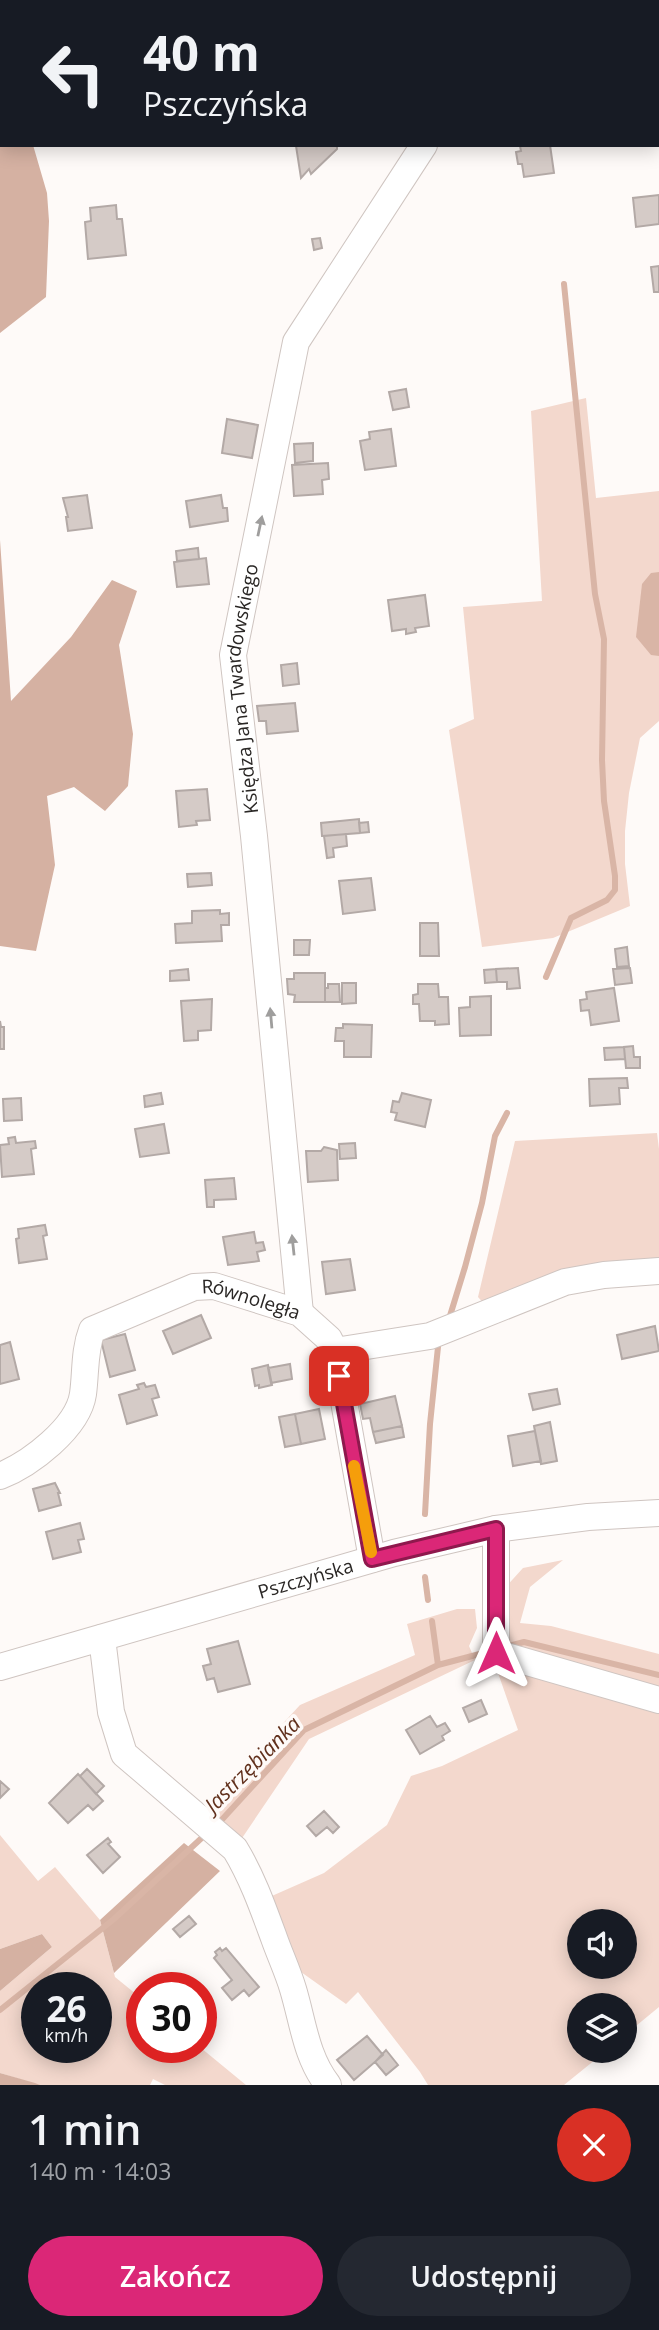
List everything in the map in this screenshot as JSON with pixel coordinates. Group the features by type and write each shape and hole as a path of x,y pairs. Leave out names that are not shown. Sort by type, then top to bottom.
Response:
{"street":[{"name":"Księdza Jana Twardowskiego","path":"300,1313 254,836 233,655 296,342 423,147"},
{"path":"372,1559 335,1351 430,1336 565,1282 604,1275 659,1271"},
{"name":"Równoległa","path":"0,1476 22,1465 57,1438 76,1414 82,1397 86,1346 92,1330 194,1287 214,1286 300,1313 329,1339 335,1351"},
{"name":"Pszczyńska","path":"0,1667 372,1559 496,1529 587,1517 659,1513"},
{"path":"496,1529 496,1644 659,1700"},
{"path":"102,1637 111,1712 124,1754 235,1849 264,1911 292,1987 318,2073 328,2085"}],"shaded area":[{"path":"0,147 34,147 47,193 49,221 46,297 0,333"},
{"path":"586,398 596,498 659,491 659,721 640,738 629,793 625,864 630,906 553,938 482,947 449,730 474,719 463,607 542,601 531,411"},
{"path":"0,540 11,701 71,637 112,580 137,591 119,645 133,734 128,786 105,811 74,787 47,796 55,865 36,951 0,946"},
{"path":"659,572 659,656 651,655 636,637 642,584 651,573"},
{"path":"657,1133 659,1264 486,1306 478,1297 515,1141"},
{"path":"563,1560 530,1587 520,1623 551,1626 659,1654 659,2007 637,2025 637,1993 567,1993 567,2063 591,2063 564,2085 428,2085 358,1992 346,2004 294,1967 265,1899 324,1873 387,1825 411,1776 442,1766 518,1730 491,1653 504,1589 523,1568"},
{"path":"457,1609 475,1609 477,1628 469,1646 475,1660 309,1739 238,1844 200,1813 300,1705 415,1655 407,1624"},
{"path":"0,1835 38,1881 55,1867 100,1920 115,1977 126,1986 126,2063 217,2061 246,2085 165,2085 153,2079 150,2085 39,2085 0,2073 0,1991 21,1973 21,2063 112,2063 112,1972 22,1972 52,1947 42,1934 0,1949"},
{"path":"184,1843 220,1871 114,1973 100,1920"},
{"path":"42,1934 52,1947 0,1991 0,1949"},
{"path":"0,2073 35,2083 40,2085 0,2085"}],"building":[{"path":"296,147 337,147 311,174 309,169 301,178"},
{"path":"520,147 550,147 554,173 524,177 516,152 521,151"},
{"path":"659,195 659,224 636,227 633,198"},
{"path":"116,205 117,219 122,219 126,255 88,259 85,222 91,221 90,208"},
{"path":"320,238 322,248 314,250 312,239"},
{"path":"659,266 659,292 654,292 651,267"},
{"path":"406,389 409,407 393,410 389,392"},
{"path":"227,419 258,425 252,458 222,453"},
{"path":"391,429 396,466 365,470 360,441 370,439 369,432"},
{"path":"313,443 313,461 295,463 294,444"},
{"path":"328,463 329,479 322,480 323,494 294,496 292,465"},
{"path":"87,495 92,528 68,531 63,498"},
{"path":"221,495 223,508 227,508 228,521 190,527 186,501"},
{"path":"198,548 199,559 177,561 176,551"},
{"path":"206,558 209,584 177,587 174,562"},
{"path":"425,595 429,626 415,628 416,632 406,634 406,629 392,631 388,600"},
{"path":"297,663 299,684 283,686 281,665"},
{"path":"295,703 298,731 267,734 266,721 259,721 257,706"},
{"path":"207,789 210,820 196,821 197,825 179,827 176,791"},
{"path":"359,819 360,833 322,836 321,823"},
{"path":"368,822 369,832 360,833 359,823"},
{"path":"346,834 347,846 333,848 334,857 327,858 324,836"},
{"path":"211,873 212,885 188,887 187,874"},
{"path":"371,878 375,910 343,914 339,881"},
{"path":"220,910 220,914 229,913 229,925 221,925 222,941 176,943 175,924 192,923 192,911"},
{"path":"420,923 438,923 439,956 420,956"},
{"path":"294,940 310,940 309,955 294,955"},
{"path":"627,947 629,966 617,967 615,949"},
{"path":"518,968 520,988 507,989 507,982 497,982 496,969"},
{"path":"630,968 632,983 615,985 613,969"},
{"path":"188,969 189,980 170,981 170,971"},
{"path":"496,969 497,982 485,983 484,970"},
{"path":"294,973 325,973 325,1002 294,1002 295,995 288,994 287,979 294,979"},
{"path":"342,983 356,983 356,1003 342,1004"},
{"path":"328,984 339,984 340,1002 325,1002 325,988 328,988"},
{"path":"418,984 438,984 439,997 448,997 449,1024 435,1025 435,1021 420,1021 419,1004 413,1004 413,995 418,994"},
{"path":"614,988 619,1021 591,1025 589,1010 581,1011 580,1000 587,999 586,992"},
{"path":"491,996 491,1035 460,1036 459,1008 470,1007 470,997"},
{"path":"212,999 211,1030 198,1031 198,1040 184,1041 181,1001"},
{"path":"0,1021 1,1027 4,1027 4,1049 0,1049"},
{"path":"343,1024 372,1025 371,1057 344,1057 344,1041 335,1041 336,1028 343,1028"},
{"path":"633,1046 634,1057 640,1057 640,1068 626,1068 624,1047"},
{"path":"624,1047 625,1059 605,1060 604,1048"},
{"path":"627,1078 628,1088 619,1088 620,1104 590,1106 589,1079"},
{"path":"161,1093 163,1104 145,1107 144,1096"},
{"path":"402,1093 431,1100 425,1127 395,1120 397,1113 391,1112 393,1101 399,1102"},
{"path":"21,1098 22,1120 4,1121 3,1099"},
{"path":"164,1124 169,1153 140,1157 135,1129"},
{"path":"15,1137 16,1143 35,1141 36,1148 31,1149 34,1174 2,1177 0,1145 9,1144 8,1138"},
{"path":"355,1143 356,1158 340,1159 339,1144"},
{"path":"324,1147 337,1150 338,1180 308,1182 306,1151 321,1151"},
{"path":"234,1178 236,1199 214,1200 214,1207 207,1207 205,1180"},
{"path":"45,1225 47,1235 43,1236 47,1259 19,1263 16,1239 19,1238 18,1229"},
{"path":"254,1232 256,1243 263,1242 265,1250 257,1252 259,1261 228,1265 223,1237"},
{"path":"350,1259 355,1290 326,1294 322,1262"},
{"path":"201,1315 211,1338 173,1354 163,1331"},
{"path":"655,1326 659,1351 622,1359 617,1335"},
{"path":"125,1334 135,1370 110,1377 101,1340"},
{"path":"10,1342 19,1379 0,1384 0,1345"},
{"path":"290,1364 292,1379 271,1383 268,1368"},
{"path":"268,1365 272,1385 259,1388 259,1385 255,1386 252,1369"},
{"path":"144,1383 146,1387 155,1385 159,1397 152,1399 157,1415 127,1424 119,1395 139,1389 137,1385"},
{"path":"557,1389 560,1404 533,1410 529,1394"},
{"path":"395,1396 402,1426 373,1432 370,1418 363,1419 360,1404"},
{"path":"319,1409 325,1439 301,1444 295,1414"},
{"path":"295,1414 301,1444 285,1447 279,1417"},
{"path":"550,1422 557,1461 541,1464 534,1426"},
{"path":"402,1426 404,1437 376,1443 373,1432"},
{"path":"535,1431 541,1461 513,1466 508,1436"},
{"path":"55,1483 60,1493 61,1505 39,1511 33,1489"},
{"path":"80,1523 84,1539 78,1540 81,1552 53,1559 46,1532"},
{"path":"238,1641 250,1684 218,1692 214,1678 207,1680 203,1666 211,1664 207,1649"},
{"path":"481,1700 487,1714 469,1722 463,1708"},
{"path":"430,1716 437,1727 445,1723 450,1731 442,1736 444,1740 420,1754 406,1730"},
{"path":"87,1769 104,1786 96,1794 80,1776"},
{"path":"78,1774 103,1801 93,1810 88,1805 68,1823 49,1803"},
{"path":"0,1781 9,1789 0,1798"},
{"path":"324,1811 339,1827 333,1833 327,1827 316,1836 307,1826"},
{"path":"108,1838 111,1842 108,1844 120,1857 103,1873 87,1855"},
{"path":"189,1916 196,1924 180,1937 173,1929"},
{"path":"220,1948 222,1951 226,1948 259,1987 249,1996 244,1990 232,2000 222,1988 232,1980 214,1958 217,1955 215,1952"},
{"path":"367,2036 383,2055 354,2080 337,2060"},
{"path":"386,2050 398,2065 386,2075 375,2062"}],"waterway":[{"path":"546,977 571,918 607,900 615,890 602,760 604,639 595,594 564,284"},
{"path":"449,1319 482,1203 495,1136 507,1113"},
{"path":"425,1514 438,1347"},
{"path":"425,1577 428,1600"},
{"path":"432,1621 438,1665"},
{"name":"Jastrzębianka","path":"508,1646 524,1642 659,1675"},
{"name":"Jastrzębianka","path":"217,1825 304,1730 438,1665 491,1651"},
{"name":"Jastrzębianka","path":"0,2010 114,1919 206,1834"}],"slow traffic":[{"path":"354,1466 371,1552"}],"route":[{"path":"339,1376 372,1559 496,1529 496,1653"}]}
